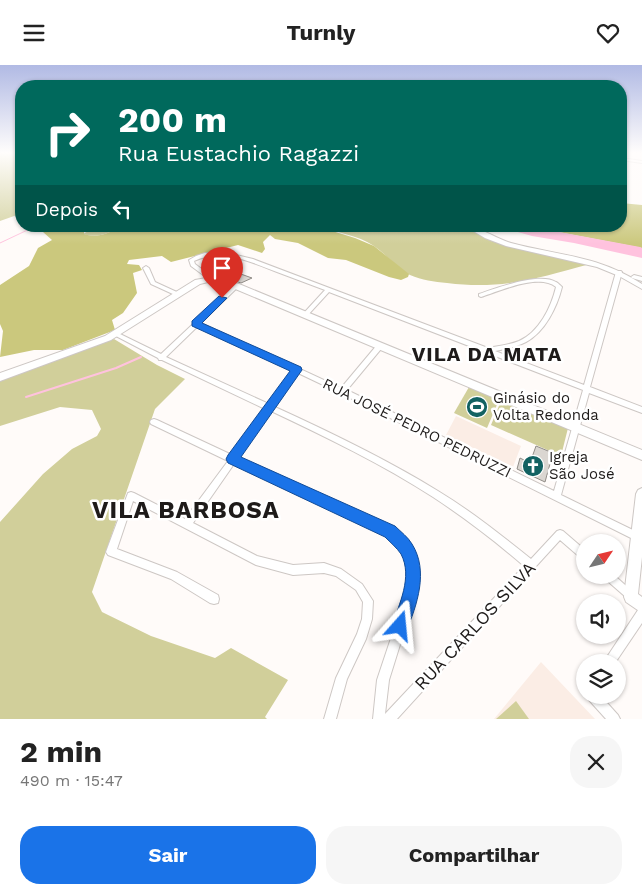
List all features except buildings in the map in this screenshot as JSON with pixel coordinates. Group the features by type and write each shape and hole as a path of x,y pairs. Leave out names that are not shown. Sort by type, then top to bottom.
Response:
{"main road":[{"path":"478,232 486,237 566,255 619,272 642,287"},
{"path":"0,377 81,349 116,334 177,293 198,282 212,279 236,286 642,455"},
{"path":"637,601 636,536 642,495"}],"street":[{"path":"212,279 193,265 191,260 207,255 233,255 329,289 642,409"},
{"path":"146,268 152,283 177,293"},
{"path":"557,497 619,272"},
{"path":"634,277 642,279"},
{"path":"481,295 534,281 550,280 559,287 557,298 528,338 516,344 490,350"},
{"path":"161,358 236,286"},
{"path":"305,315 329,289"},
{"name":"RUA JOSÉ PEDRO PEDRUZZI","path":"196,323 342,391 636,536"},
{"path":"116,334 161,358 339,440 425,486 478,522 531,565"},
{"path":"342,391 379,347"},
{"path":"187,524 297,370"},
{"path":"154,422 303,493 377,524 390,531 407,549 414,572 412,590 383,680 379,719"},
{"path":"214,599 174,575 111,552 131,496 268,565 293,569 324,568 338,572 365,593 368,601 367,619 362,635 342,678 330,719"},
{"name":"RUA CARLOS SILVA","path":"389,719 560,534 576,548"},
{"path":"617,584 637,601"},
{"path":"614,654 642,614"},
{"path":"600,704 614,719"}],"shaded area":[{"path":"0,184 15,184 15,216 0,221"},
{"path":"627,204 642,205 642,248 558,232 627,232"},
{"path":"43,232 84,232 84,234 93,236 109,232 336,232 374,246 409,274 408,277 401,280 389,277 346,260 328,258 298,243 275,239 270,235 263,242 265,249 262,253 238,245 171,262 162,256 129,260 127,264 139,265 142,270 133,273 137,293 123,313 112,320 115,330 63,350 34,350 0,357 3,331 0,324 0,285 29,266 38,248 52,240"},
{"path":"86,232 110,232 92,236 83,234"},
{"path":"339,232 477,232 490,239 590,264 537,278 503,284 467,285 437,282 410,275 368,242"},
{"path":"518,232 559,232 640,247 642,248 642,258 574,243"},
{"path":"114,339 157,365 185,379 155,409 92,592 102,612 151,636 215,658 231,648 288,680 265,717 267,719 0,719 0,522 43,474 72,449 97,436 101,429 92,410 60,407 0,426 0,380"},
{"name":"Ginásio do Volta Redonda","path":"469,387 499,400 487,428 454,413"},
{"path":"501,401 568,428 561,456 491,425"},
{"path":"456,416 521,446 513,467 446,435"},
{"path":"541,662 576,699 576,704 581,704 595,719 494,719"},
{"path":"516,701 529,719 496,719"}],"waterway":[{"path":"0,243 23,232"},
{"path":"26,397 116,368 141,357"}],"place":[{"name":"Ginásio do Volta Redonda","path":"477,407"},
{"name":"Igreja São José","path":"533,466"}],"district":[{"name":"VILA DA MATA","path":"487,354"},
{"name":"VILA BARBOSA","path":"186,510"}],"route":[{"path":"222,298 196,323 297,370 232,459 390,531 407,549 414,572 412,590 400,626"}]}
